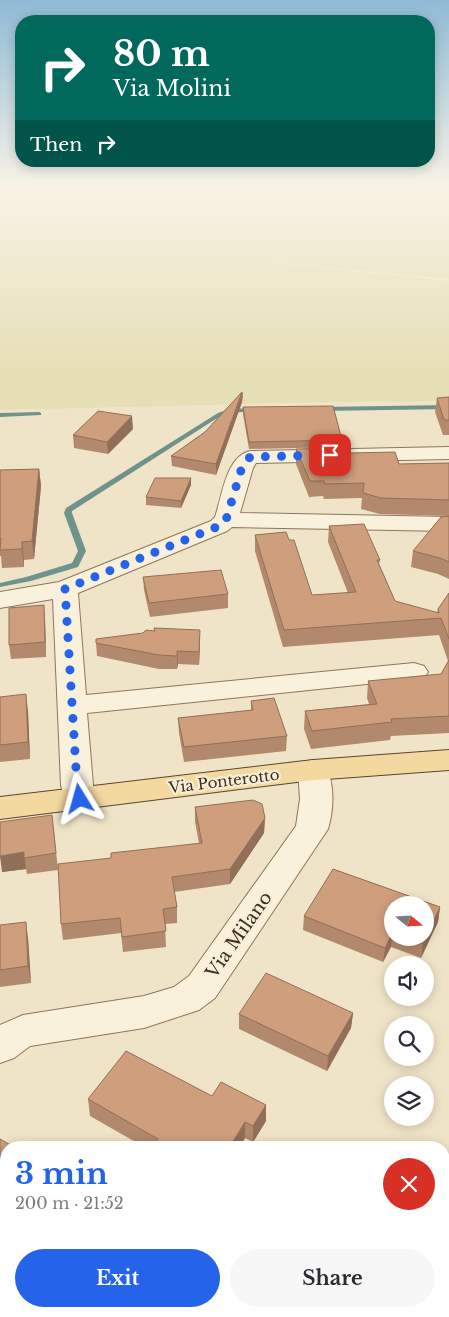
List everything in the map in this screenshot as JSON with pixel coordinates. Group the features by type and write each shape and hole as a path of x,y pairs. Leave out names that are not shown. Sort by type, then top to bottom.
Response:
{"main road":[{"name":"Via Ponterotto","path":"0,808 313,770 449,760"}],"street":[{"path":"0,600 65,589 219,526 226,520 242,467 250,457 449,453"},
{"path":"226,520 449,524"},
{"path":"65,589 77,785 80,799"},
{"path":"72,705 414,672"},
{"name":"Via Milano","path":"0,1046 24,1031 144,1012 186,999 202,987 312,829 318,799 313,770"}],"shaded area":[{"path":"0,249 449,249 449,279 270,262 449,281 449,401 0,410"}],"building":[{"path":"242,392 216,464 171,456 205,432"},
{"path":"449,397 449,420 444,420 437,398"},
{"path":"333,406 342,440 249,442 243,407"},
{"path":"98,411 132,416 107,442 73,435"},
{"path":"347,448 349,453 395,452 399,464 449,463 449,500 381,498 363,493 364,483 325,484 324,481 310,481 296,449"},
{"path":"39,469 32,541 22,542 22,549 0,550 0,470"},
{"path":"155,478 191,478 181,501 146,497"},
{"path":"449,516 449,562 413,551 441,517"},
{"path":"364,524 395,601 439,613 438,609 449,593 449,639 441,618 284,630 255,535 286,532 289,540 294,540 312,595 356,592 329,526"},
{"path":"221,570 228,594 149,603 143,577"},
{"path":"44,605 45,642 9,645 9,608"},
{"path":"154,628 200,630 199,652 177,651 177,656 159,655 96,643 96,639 143,633 146,630 155,631"},
{"path":"449,660 449,716 391,719 392,722 312,731 305,711 377,704 368,681 441,674"},
{"path":"26,694 28,742 0,745 0,697"},
{"path":"274,698 287,736 184,747 178,718 253,710 251,701"},
{"path":"253,800 262,804 265,818 230,869 172,877 177,907 163,909 166,931 122,937 120,918 61,924 58,864 111,858 111,853 202,843 195,807"},
{"path":"52,815 56,853 24,858 24,852 0,856 0,822"},
{"path":"333,869 409,896 384,896 385,948 304,916"},
{"path":"434,905 440,907 434,920"},
{"path":"26,922 28,966 0,970 0,925"},
{"path":"266,973 353,1013 328,1056 239,1014"},
{"path":"126,1051 212,1096 221,1082 266,1105 253,1126 245,1122 233,1141 157,1141 158,1139 88,1099"}],"waterway":[{"path":"322,409 449,407"},
{"path":"0,585 75,565 82,551 68,513 69,510 220,414 229,411 254,410"},
{"path":"0,415 39,414"}],"route":[{"path":"80,799 77,785 65,589 219,526 226,520 242,467 250,457 330,455"}]}
